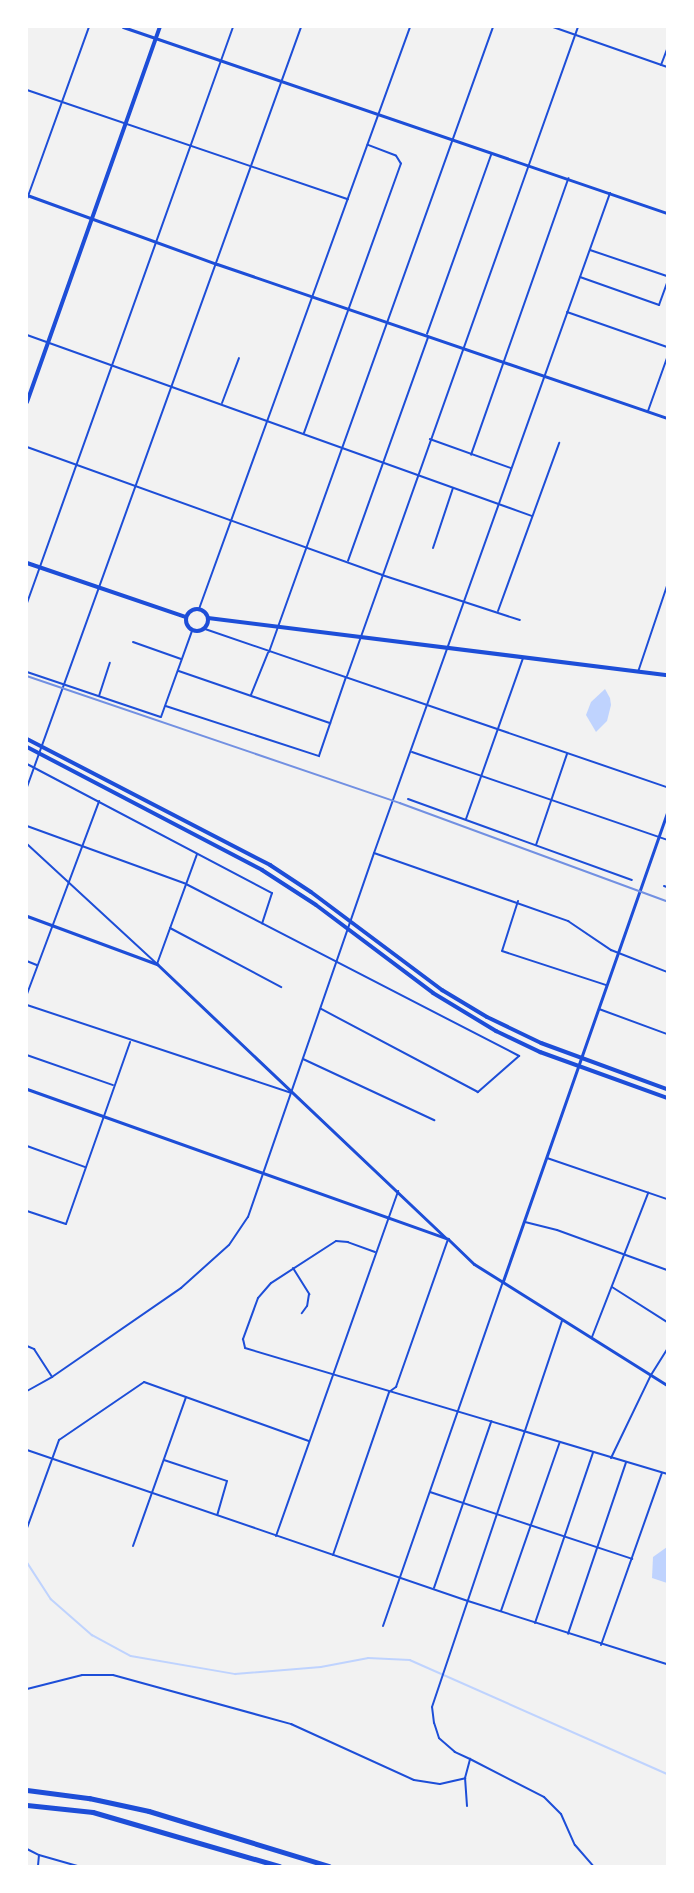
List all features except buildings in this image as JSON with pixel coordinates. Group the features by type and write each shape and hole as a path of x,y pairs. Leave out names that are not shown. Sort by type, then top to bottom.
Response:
{"highway":[{"path":"27,1790 89,1798 149,1811 329,1866"},
{"path":"27,1805 93,1812 279,1866"}],"main road":[{"path":"27,402 160,27"},
{"path":"27,563 186,617"},
{"path":"208,618 205,628 192,631 186,625 186,617 191,611 199,609 208,618 278,628 667,675"},
{"path":"27,739 263,861 470,1007 529,1038 667,1089"},
{"path":"27,747 262,870 460,1011 525,1045 667,1098"}],"street":[{"path":"89,27 28,196 217,264 667,418"},
{"path":"123,27 378,112 667,213"},
{"path":"27,603 233,27"},
{"path":"27,787 301,27"},
{"path":"199,609 410,27"},
{"path":"269,652 493,27"},
{"path":"553,27 667,67"},
{"path":"346,676 578,27"},
{"path":"661,65 667,49"},
{"path":"27,90 348,199"},
{"path":"27,1391 52,1377 181,1288 229,1245 248,1217 374,853 610,193"},
{"path":"590,250 667,276"},
{"path":"580,277 659,305 667,283"},
{"path":"567,312 667,347"},
{"path":"27,335 384,461 532,516"},
{"path":"222,403 239,358"},
{"path":"648,411 667,358"},
{"path":"498,611 559,443"},
{"path":"27,447 382,575 520,620"},
{"path":"433,548 453,487"},
{"path":"638,672 667,586"},
{"path":"205,628 269,652 346,676 667,787"},
{"path":"27,672 162,717 192,631"},
{"path":"133,642 182,660"},
{"path":"466,819 523,658"},
{"path":"99,696 110,663"},
{"path":"411,752 667,840"},
{"path":"536,845 567,753"},
{"path":"27,764 272,893 261,923"},
{"path":"408,799 632,880"},
{"path":"27,994 99,801"},
{"path":"383,1626 667,813"},
{"path":"27,826 186,884 519,1056 478,1092 321,1009"},
{"path":"27,844 474,1264 667,1385"},
{"path":"157,964 197,853"},
{"path":"374,853 518,901 568,921 618,953 667,972"},
{"path":"518,901 502,951 607,986"},
{"path":"27,916 157,964"},
{"path":"170,928 281,987"},
{"path":"27,1005 291,1094"},
{"path":"599,1009 667,1034"},
{"path":"27,1211 66,1224 130,1041"},
{"path":"303,1059 434,1120"},
{"path":"27,1089 387,1220 448,1239"},
{"path":"27,1146 85,1167"},
{"path":"547,1158 667,1199"},
{"path":"276,1536 398,1191"},
{"path":"592,1337 626,1255 648,1193"},
{"path":"524,1222 667,1270"},
{"path":"333,1556 388,1392 396,1387 448,1239"},
{"path":"375,1252 342,1240 336,1241 293,1268 261,1292 243,1339 245,1348 667,1474"},
{"path":"293,1268 309,1294 307,1306 302,1313"},
{"path":"612,1287 667,1322"},
{"path":"562,1319 432,1707 439,1738 455,1752 539,1792 551,1802 565,1820 575,1845 593,1866"},
{"path":"27,1346 34,1349 52,1377"},
{"path":"610,1458 651,1375 667,1349"},
{"path":"27,1528 59,1440 111,1402 144,1382 309,1441"},
{"path":"133,1546 186,1397"},
{"path":"27,1450 333,1556 601,1645 667,1664"},
{"path":"535,1623 593,1453"},
{"path":"164,1460 227,1481 217,1516"},
{"path":"601,1645 662,1473"},
{"path":"430,1492 632,1559"},
{"path":"27,1689 82,1675 113,1675 291,1724 414,1780 440,1784 465,1778"},
{"path":"467,1806 465,1778 470,1759"},
{"path":"27,1849 39,1855 77,1866"},
{"path":"38,1866 39,1855"}],"lane":[{"path":"304,433 401,164 396,156 368,145"},
{"path":"348,562 492,152"},
{"path":"471,455 568,178"},
{"path":"430,439 512,469"},
{"path":"250,696 269,652"},
{"path":"178,671 330,723"},
{"path":"166,706 319,756 346,676"},
{"path":"27,961 38,965"},
{"path":"27,1055 113,1086"},
{"path":"434,1588 492,1421"},
{"path":"501,1611 559,1443"},
{"path":"568,1634 626,1463"}],"water":[{"path":"605,689 611,705 607,721 596,732 586,715 591,702"},
{"path":"667,1547 667,1583 652,1578 653,1557"}],"waterway":[{"path":"27,1562 51,1599 92,1635 131,1656 235,1674 321,1667 368,1658 410,1660 667,1774"}],"railway":[{"path":"27,676 400,803 667,901"}]}
